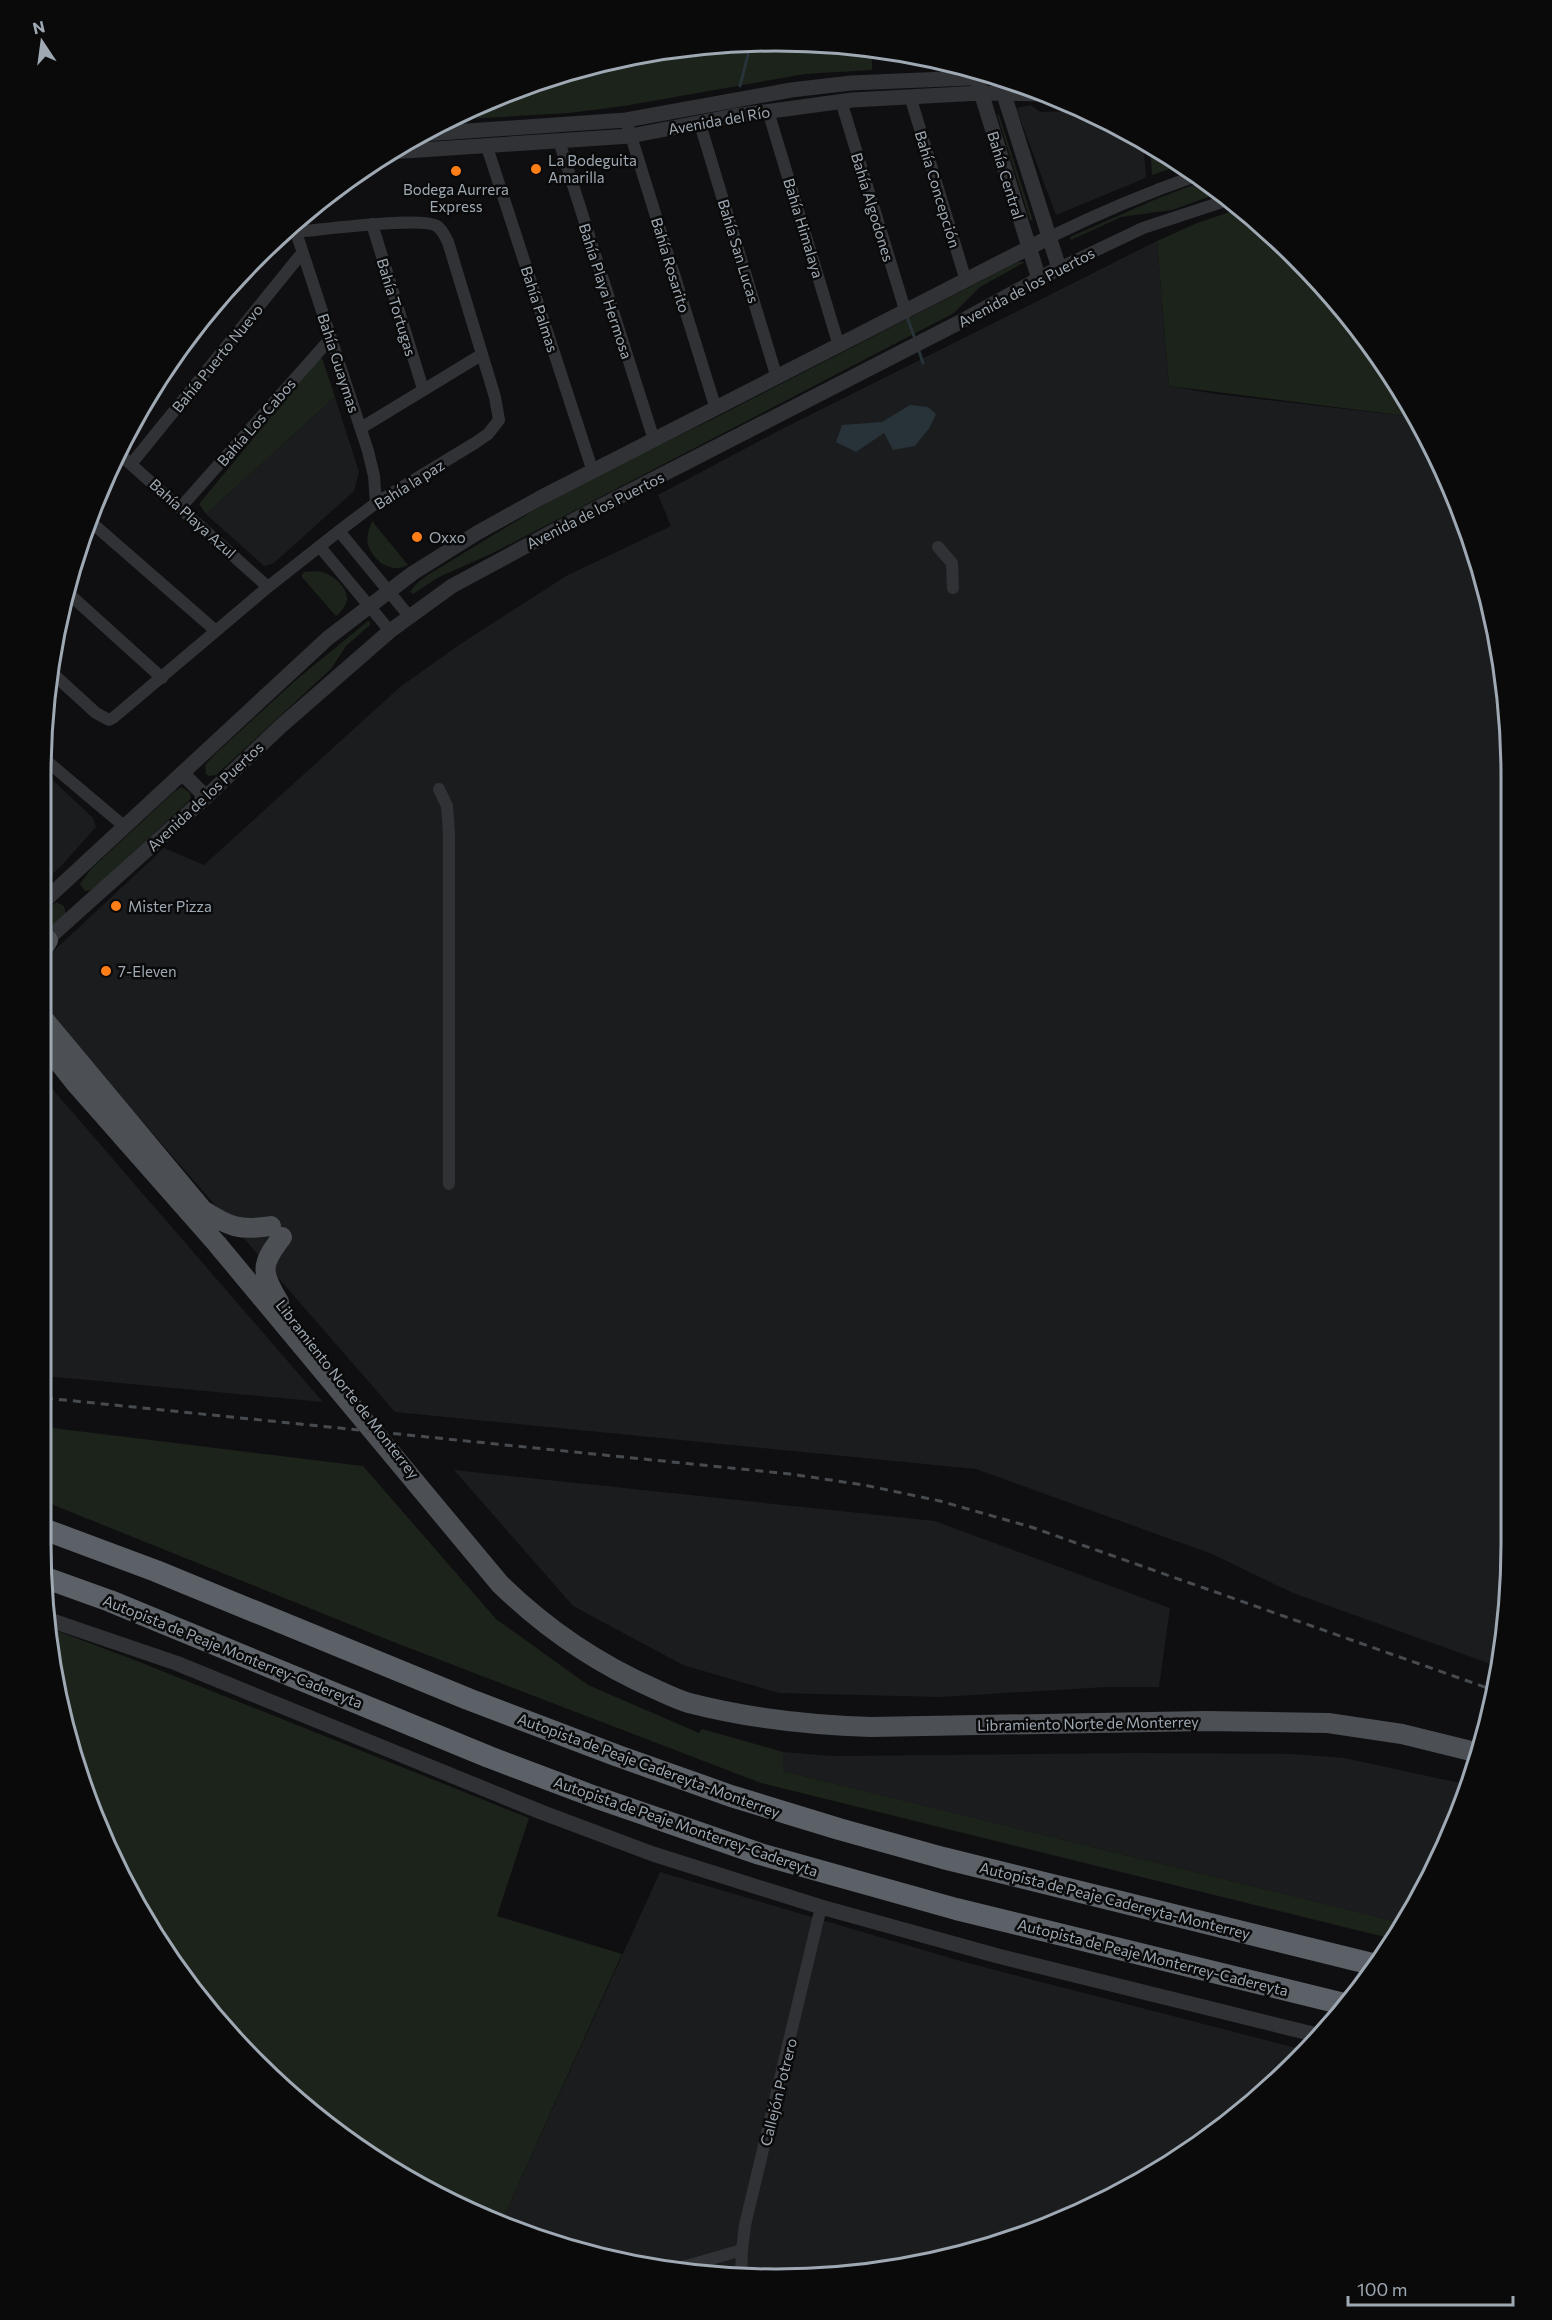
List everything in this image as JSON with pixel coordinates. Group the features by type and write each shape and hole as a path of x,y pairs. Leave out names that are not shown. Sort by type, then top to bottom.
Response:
{"highway":[{"name":"Autopista de Peaje Cadereyta-Monterrey","path":"51,1532 156,1571 479,1704 638,1764 731,1796 839,1830 1367,1963"},
{"name":"Autopista de Peaje Monterrey-Cadereyta","path":"53,1580 120,1605 489,1757 595,1797 760,1854 956,1909 1337,2002"}],"main road":[{"name":"Libramiento Norte de Monterrey","path":"51,1033 203,1209 427,1489 501,1575 539,1611 584,1644 641,1675 691,1697 700,1705"},
{"name":"Libramiento Norte de Monterrey","path":"51,1038 76,1084 203,1228 500,1584 556,1632 606,1664 688,1703 769,1720 871,1727 1205,1721 1328,1723 1402,1734 1471,1751"},
{"path":"203,1209 220,1221 239,1229 276,1232 264,1267 265,1278 279,1302"}],"street":[{"name":"Avenida del Río","path":"442,133 626,120 791,90 850,83 960,75"},
{"name":"Bahía Central","path":"978,80 1039,279"},
{"path":"846,100 850,83"},
{"name":"Avenida del Río","path":"409,151 630,136 768,111 846,100 981,93 1000,86"},
{"name":"Bahía Central","path":"1001,87 1059,268"},
{"name":"Bahía Concepción","path":"910,96 966,281"},
{"name":"Bahía Algodones","path":"846,100 906,313"},
{"name":"Bahía Himalaya","path":"768,111 839,346"},
{"name":"Bahía Rosarito","path":"626,120 716,409"},
{"name":"Bahía San Lucas","path":"700,124 777,378"},
{"name":"Bahía Playa Hermosa","path":"559,141 654,440"},
{"name":"Bahía Palmas","path":"487,147 592,472"},
{"path":"51,895 328,638 423,567 477,533 592,472 906,313 1048,238 1100,212 1187,179"},
{"name":"Avenida de los Puertos","path":"51,939 281,726 390,631 452,586 1059,268 1143,228 1219,203"},
{"name":"Bahía la paz","path":"58,678 96,713 109,720 121,713 268,587 339,531 376,503 475,443 499,420 498,409 448,242 438,227 426,223 302,228"},
{"name":"Bahía Tortugas","path":"372,224 423,389"},
{"name":"Bahía Guaymas","path":"296,233 360,428 374,476 376,503"},
{"name":"Bahía Puerto Nuevo","path":"132,463 302,253"},
{"name":"Bahía Los Cabos","path":"181,507 331,338"},
{"path":"360,428 482,355"},
{"name":"Bahía Playa Azul","path":"125,458 268,587"},
{"path":"96,526 216,631"},
{"path":"339,531 409,616"},
{"path":"320,547 390,631"},
{"path":"938,547 952,563 953,588"},
{"path":"74,597 162,678"},
{"path":"51,766 125,827"},
{"path":"182,772 206,797"},
{"path":"439,789 447,806 449,833 449,1184"},
{"path":"56,1622 176,1663 653,1854 821,1907 998,1956 1311,2033"},
{"name":"Callejón Potrero","path":"741,2268 746,2225 821,1907"},
{"path":"695,2264 742,2250"}],"shaded area":[{"path":"776,51 872,57 872,70 805,74 624,106 569,113 471,119 543,89 635,65 681,57"},
{"path":"1031,105 1040,112 1065,111 1139,148 1144,151 1146,177 1056,215 1016,108"},
{"path":"997,114 999,115 1033,221 1030,220"},
{"path":"1151,155 1171,168 1152,175"},
{"path":"1195,185 1210,196 1172,210 1121,217 1071,240 1070,237"},
{"path":"1230,212 1289,263 1351,335 1379,373 1405,416 1169,386 1157,241 1197,223"},
{"path":"1157,241 1169,386 1216,394 1405,416 1426,455 1463,543 1487,635 1495,681 1499,729 1501,776 1501,1544 1495,1639 1491,1664 1293,1593 1212,1554 976,1469 395,1412 101,1074 51,1013 51,953 164,848 204,865 400,687 459,645 566,576 671,526 658,495 780,430"},
{"path":"1018,262 1025,262 980,287 954,313 491,554 439,577 413,594 410,592 426,576 564,492 715,418"},
{"path":"322,358 335,397 206,514 199,504 317,361"},
{"path":"335,397 359,472 354,491 274,563 264,566 206,514"},
{"path":"910,405 928,407 936,414 930,427 915,446 893,450 884,433 856,452 836,442 842,425 882,422"},
{"path":"372,521 408,565 390,567 375,557 367,542"},
{"path":"317,571 332,577 344,589 347,600 343,609 336,616 301,576 304,572"},
{"path":"368,621 370,625 346,646 331,669 216,775 206,774 205,765 214,755 296,680"},
{"path":"51,778 93,818 96,827 51,875"},
{"path":"182,787 190,793 191,798 188,802 92,890 85,891 80,884 91,869"},
{"path":"56,902 64,906 66,915 51,929 51,907"},
{"path":"51,1087 150,1202 323,1402 51,1377"},
{"path":"51,1428 363,1466 496,1619 588,1685 699,1733 702,1729 783,1752 783,1771 1395,1921 1385,1937 761,1783 391,1641 51,1504"},
{"path":"454,1470 935,1521 1170,1608 1159,1687 1107,1687 940,1697 779,1693 683,1665 573,1606"},
{"path":"56,1631 529,1818 497,1916 622,1954 504,2216 413,2172 373,2147 335,2119 263,2057 231,2022 173,1947 126,1865 89,1777 65,1685"},
{"path":"783,1752 833,1756 1293,1754 1344,1758 1461,1783 1426,1865 1395,1921 783,1771"},
{"path":"660,1872 964,1962 1297,2048 1254,2089 1217,2119 1179,2147 1138,2172 1097,2194 1009,2231 917,2255 871,2263 776,2269 681,2263 588,2244 543,2231 504,2216"}],"waterway":[{"path":"740,86 749,52"},
{"path":"907,317 915,339"},
{"path":"918,348 923,363"}],"railway":[{"path":"51,1399 790,1474 864,1485 940,1501 1031,1527 1486,1688"}],"place":[{"name":"La Bodeguita Amarilla","path":"536,169"},
{"name":"Bodega Aurrera Express","path":"456,171"},
{"name":"Oxxo","path":"417,537"},
{"name":"Mister Pizza","path":"116,906"},
{"name":"7-Eleven","path":"106,971"}]}
